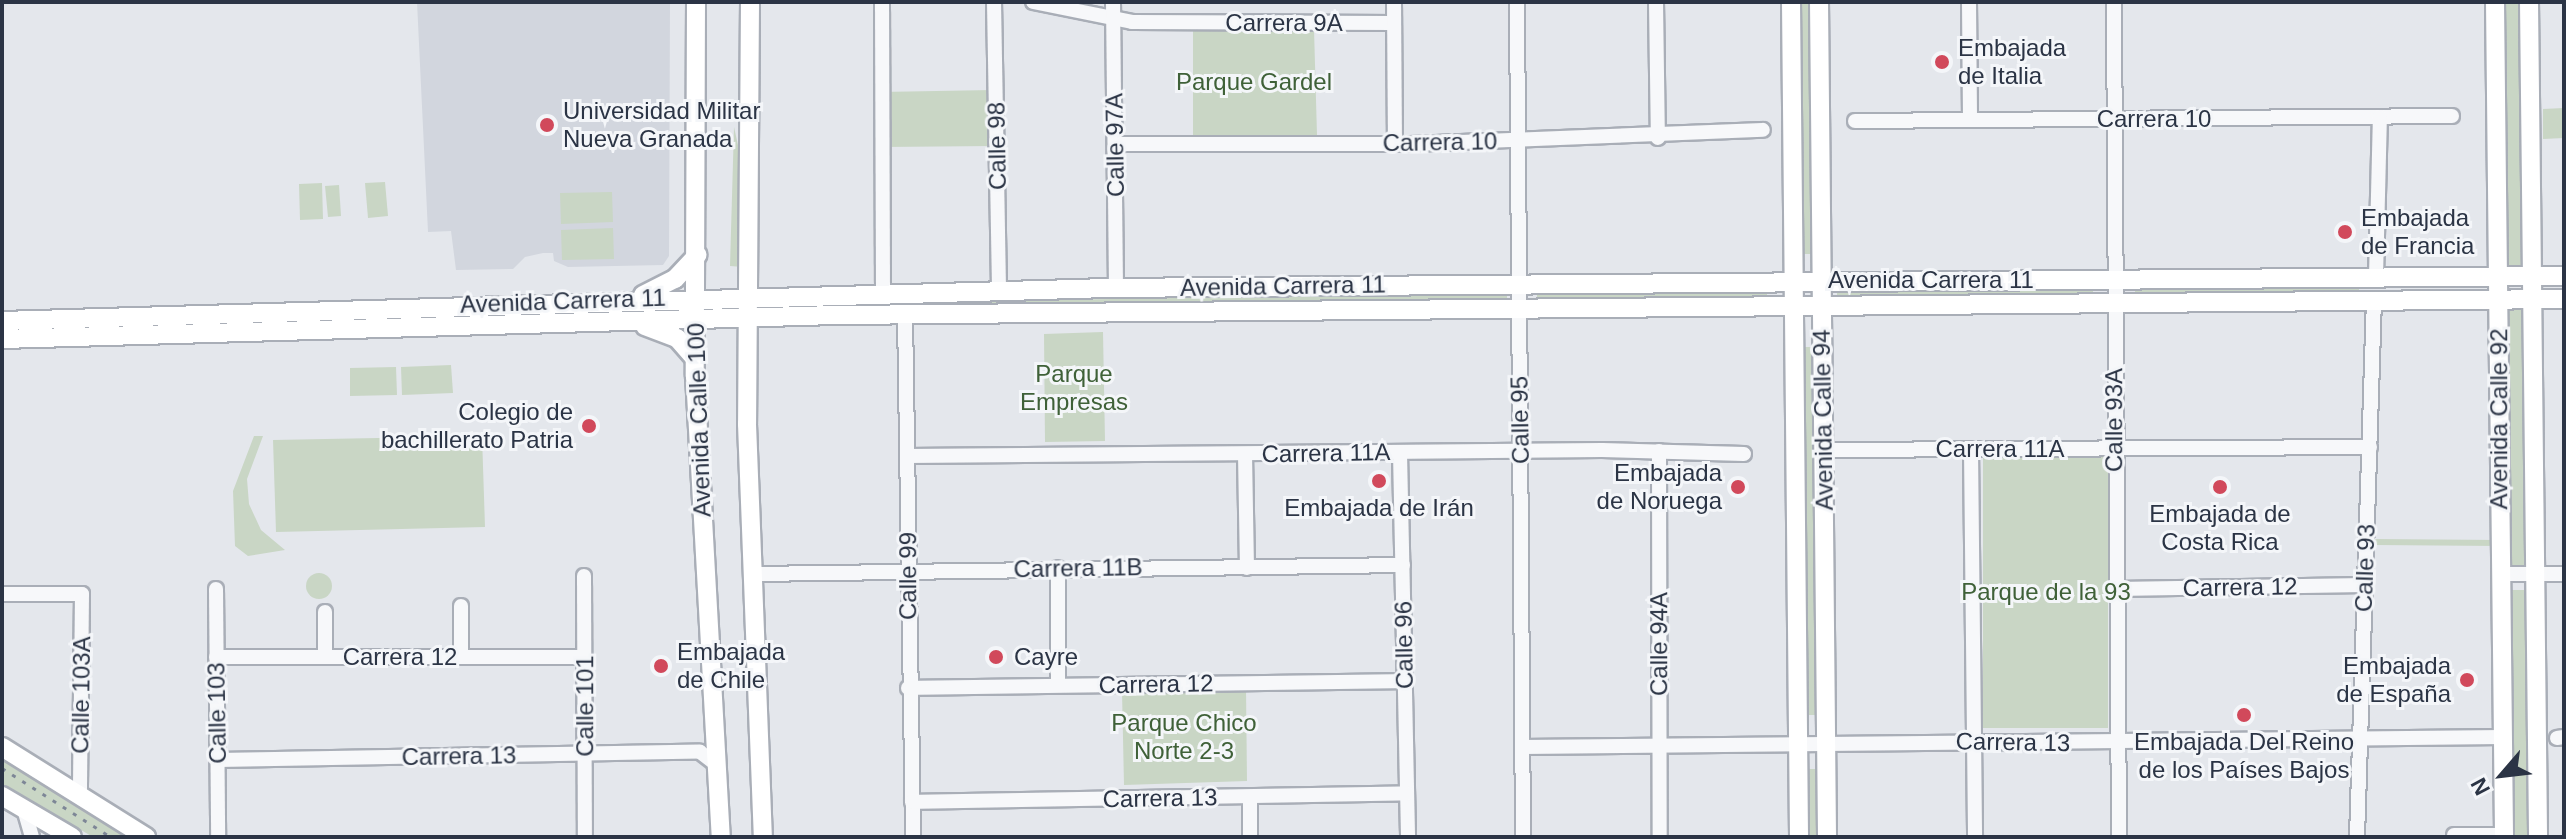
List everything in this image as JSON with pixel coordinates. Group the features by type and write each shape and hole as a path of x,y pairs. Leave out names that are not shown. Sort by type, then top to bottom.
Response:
{"main road":[{"name":"Avenida Calle 100","path":"696,2 695,359 710,756 721,837"},
{"name":"Avenida Calle 100","path":"750,2 748,317 753,574 766,837"},
{"name":"Avenida Calle 94","path":"1791,2 1799,837"},
{"name":"Avenida Calle 94","path":"1819,2 1827,837"},
{"name":"Avenida Calle 92","path":"2495,2 2504,836"},
{"name":"Avenida Calle 92","path":"2529,2 2538,837"},
{"path":"631,299 668,283 697,255"},
{"name":"Avenida Carrera 11","path":"2,321 883,292 1794,280 2564,276"},
{"name":"Avenida Carrera 11","path":"2,339 905,314 1794,302 2564,299"},
{"path":"622,321 669,333 695,359"},
{"path":"2,747 146,837"},
{"path":"2,796 65,836"}],"street":[{"path":"882,2 883,292"},
{"name":"Calle 98","path":"994,2 999,290"},
{"name":"Carrera 9A","path":"1033,2 1113,21 1393,23"},
{"name":"Calle 97A","path":"1113,2 1117,144 1116,288"},
{"path":"1394,2 1395,144"},
{"name":"Calle 95","path":"1517,2 1523,837"},
{"path":"1656,2 1658,138"},
{"path":"1969,2 1970,120"},
{"name":"Calle 93A","path":"2114,2 2119,837"},
{"name":"Carrera 10","path":"1855,121 2452,116"},
{"path":"2376,277 2380,117"},
{"name":"Carrera 10","path":"1117,144 1395,144 1658,138 1763,130"},
{"name":"Calle 93","path":"2357,837 2374,299"},
{"name":"Calle 99","path":"905,314 908,688 913,837"},
{"name":"Carrera 11A","path":"1823,450 2370,447"},
{"path":"1971,449 1975,837"},
{"name":"Carrera 11A","path":"907,456 1659,451 1744,454"},
{"name":"Calle 94A","path":"1659,451 1660,837"},
{"name":"Calle 96","path":"1400,453 1408,837"},
{"path":"1245,454 1247,568"},
{"name":"Carrera 11B","path":"753,574 1403,565"},
{"path":"1058,568 1058,685"},
{"path":"2501,574 2564,574"},
{"name":"Calle 101","path":"584,576 585,837"},
{"name":"Carrera 12","path":"2116,589 2365,585"},
{"name":"Calle 103","path":"216,589 218,837"},
{"name":"Calle 103A","path":"2,594 82,594 80,795"},
{"path":"461,606 461,657"},
{"path":"325,612 325,657"},
{"name":"Carrera 12","path":"216,657 584,657"},
{"name":"Carrera 12","path":"908,688 1404,681"},
{"name":"Carrera 13","path":"1522,747 1972,741 2117,745 2503,737"},
{"name":"Carrera 13","path":"218,760 585,754 710,756"},
{"name":"Carrera 13","path":"912,802 1407,793"},
{"path":"1250,797 1250,837"},
{"path":"24,809 32,837"},
{"path":"2454,835 2504,836"}],"shaded area":[{"name":"Universidad Militar Nueva Granada","path":"417,2 670,2 669,256 663,265 568,267 554,261 553,253 543,253 525,257 513,269 456,270 451,231 428,232"}],"green space":[{"path":"1796,2 1813,2 1815,254 1799,254"},
{"path":"2501,2 2525,2 2527,267 2504,268"},
{"name":"Parque Gardel","path":"1193,29 1314,29 1317,135 1193,135"},
{"path":"993,90 994,146 882,147 880,92"},
{"path":"2564,108 2564,138 2543,139 2543,109"},
{"path":"734,127 741,159 743,267 730,266"},
{"path":"385,182 388,216 368,218 365,183"},
{"path":"322,183 323,219 300,220 299,184"},
{"path":"339,185 341,216 328,217 325,186"},
{"path":"612,192 613,222 561,224 560,193"},
{"path":"613,228 614,259 562,260 561,230"},
{"path":"2359,286 2359,296 2135,299 2135,288"},
{"path":"1767,289 1767,299 1537,302 1537,291"},
{"path":"1837,289 2093,289 2093,298 1837,299"},
{"path":"1507,293 1507,302 775,313 775,304"},
{"path":"2504,309 2527,309 2530,565 2506,566"},
{"name":"Parque Empresas","path":"1103,332 1105,441 1045,442 1044,334"},
{"path":"1802,347 1818,347 1821,715 1804,715"},
{"path":"451,365 453,393 402,395 401,367"},
{"path":"396,367 397,395 350,396 350,368"},
{"path":"254,436 263,436 247,479 249,504 261,530 285,550 248,556 235,546 233,491"},
{"path":"482,436 485,527 276,532 273,440"},
{"name":"Parque de la 93","path":"1983,457 2108,457 2108,728 1983,728"},
{"path":"2375,539 2499,540 2499,546 2375,545"},
{"path":"319,573 328,577 332,586 328,595 319,599 310,595 306,586 310,577"},
{"path":"2507,590 2531,590 2534,837 2510,837"},
{"name":"Parque Chico Norte 2-3","path":"1246,688 1247,781 1124,785 1122,691"},
{"path":"2,756 132,837 93,837 2,784"},
{"path":"1805,769 1822,769 1822,837 1805,837"}],"railway":[{"path":"2,768 111,837"}],"place":[{"name":"Embajada de Italia","path":"1942,62"},
{"name":"Universidad Militar Nueva Granada","path":"547,125"},
{"name":"Embajada de Francia","path":"2345,232"},
{"name":"Colegio de bachillerato Patria","path":"589,426"},
{"name":"Embajada de Irán","path":"1379,481"},
{"name":"Embajada de Noruega","path":"1738,487"},
{"name":"Embajada de Costa Rica","path":"2220,487"},
{"name":"Cayre","path":"996,657"},
{"name":"Embajada de Chile","path":"661,666"},
{"name":"Embajada de España","path":"2467,680"},
{"name":"Embajada Del Reino de los Países Bajos","path":"2244,715"}]}
